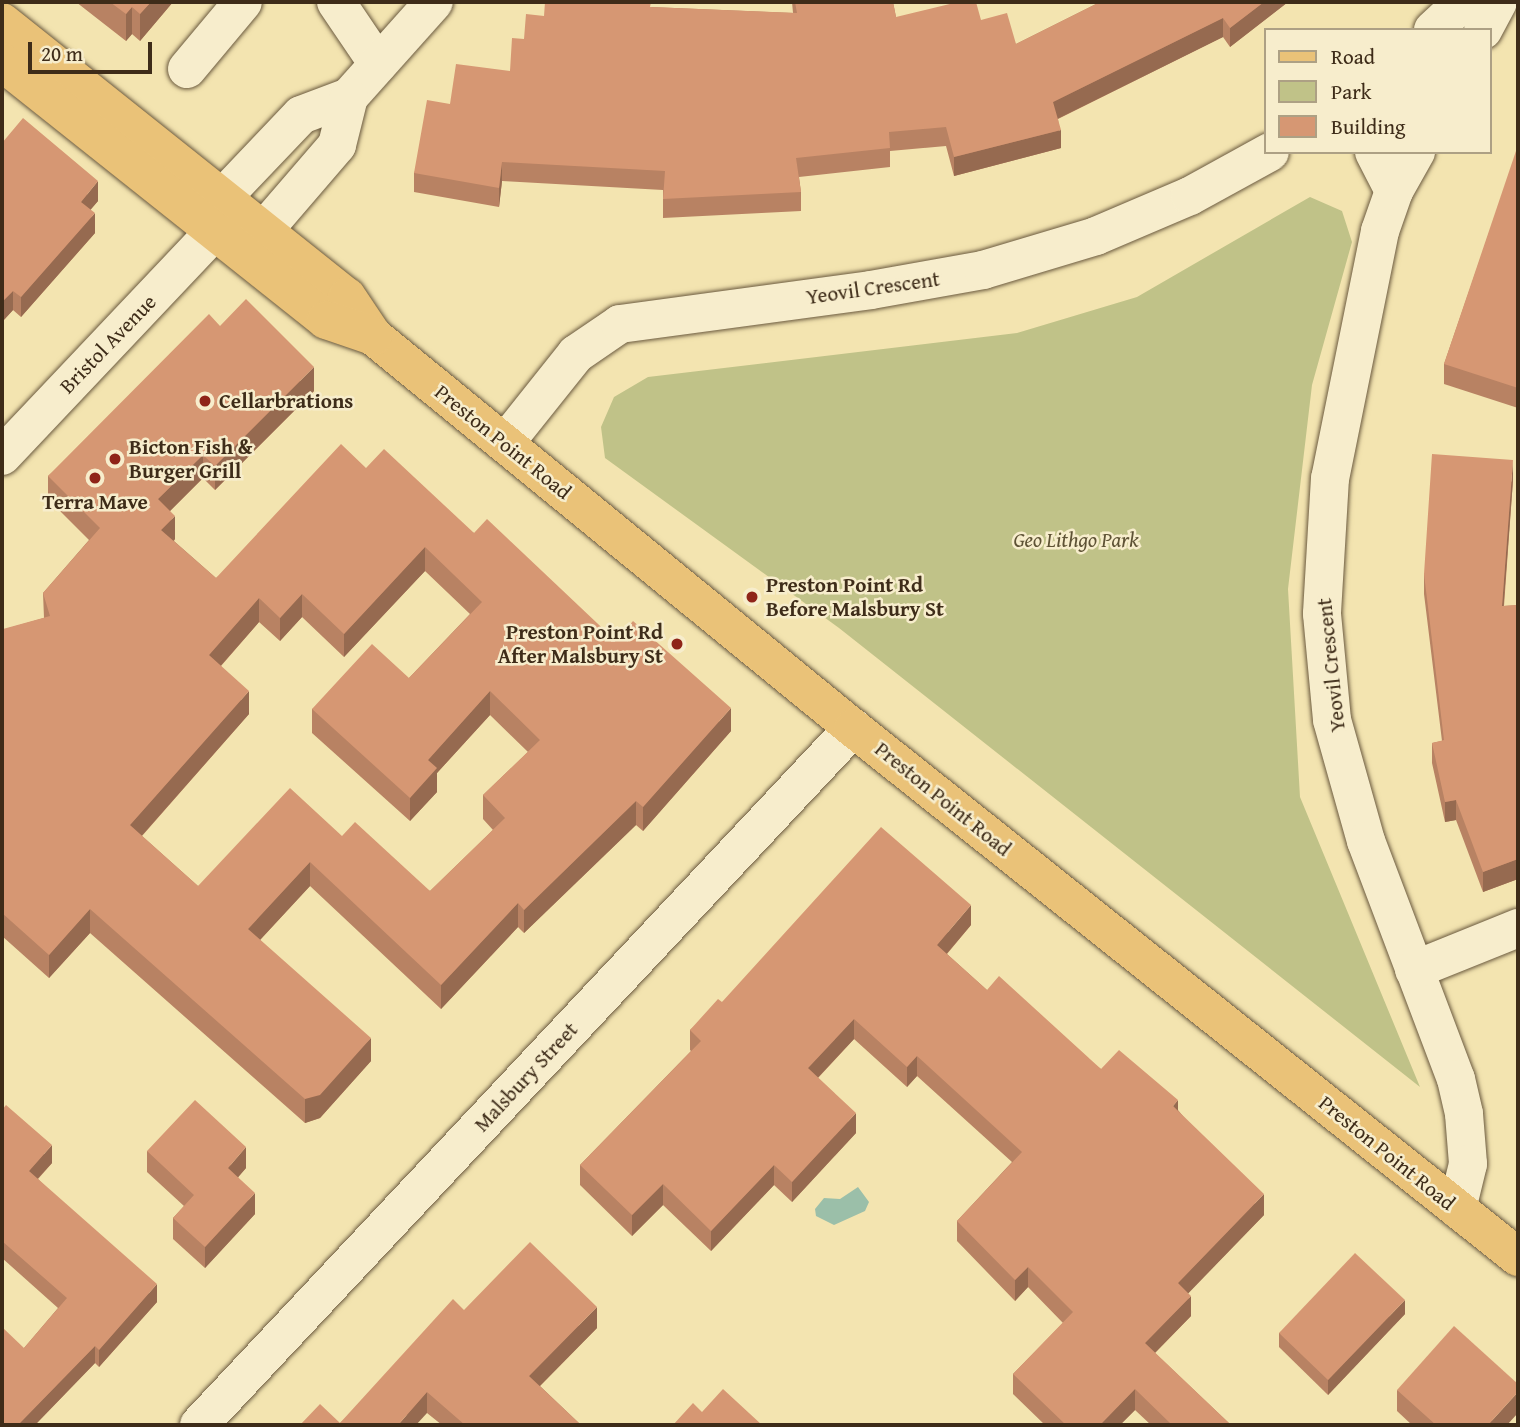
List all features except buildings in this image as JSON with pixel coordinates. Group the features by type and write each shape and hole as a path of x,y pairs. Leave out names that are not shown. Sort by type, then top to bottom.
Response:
{"main road":[{"name":"Preston Point Road","path":"2,22 218,214 326,320 373,336"},
{"name":"Preston Point Road","path":"2,62 218,214 264,230 347,297 373,336 853,728 1518,1257"}],"street":[{"path":"187,69 243,2"},
{"path":"336,2 378,64"},
{"name":"Bristol Avenue","path":"264,230 337,145 349,97 434,2"},
{"path":"1435,28 1464,2"},
{"path":"1484,28 1498,2"},
{"name":"Bristol Avenue","path":"2,456 182,267 218,214 301,115 349,97"},
{"name":"Yeovil Crescent","path":"505,443 576,354 620,324 871,290 983,270 1096,236 1190,196 1266,154"},
{"path":"1375,154 1394,191"},
{"name":"Yeovil Crescent","path":"1415,154 1394,191 1380,231 1330,478 1322,614 1332,720 1366,841 1464,1114 1468,1164 1457,1209"},
{"name":"Malsbury Street","path":"198,1425 853,728"},
{"path":"1414,970 1518,928"}],"green space":[{"name":"Geo Lithgo Park","path":"1310,197 1342,211 1352,242 1312,385 1288,589 1300,797 1420,1087 839,628 605,458 601,427 614,397 648,377 1017,333 1137,297"}],"shaded area":[{"path":"858,1187 869,1202 865,1211 834,1225 816,1216 815,1209 824,1198 840,1199"}],"place":[{"name":"Cellarbrations","path":"205,401"},
{"name":"Bicton Fish & Burger Grill","path":"115,459"},
{"name":"Terra Mave","path":"95,478"},
{"name":"Preston Point Rd Before Malsbury St","path":"752,597"},
{"name":"Preston Point Rd After Malsbury St","path":"677,644"}]}
